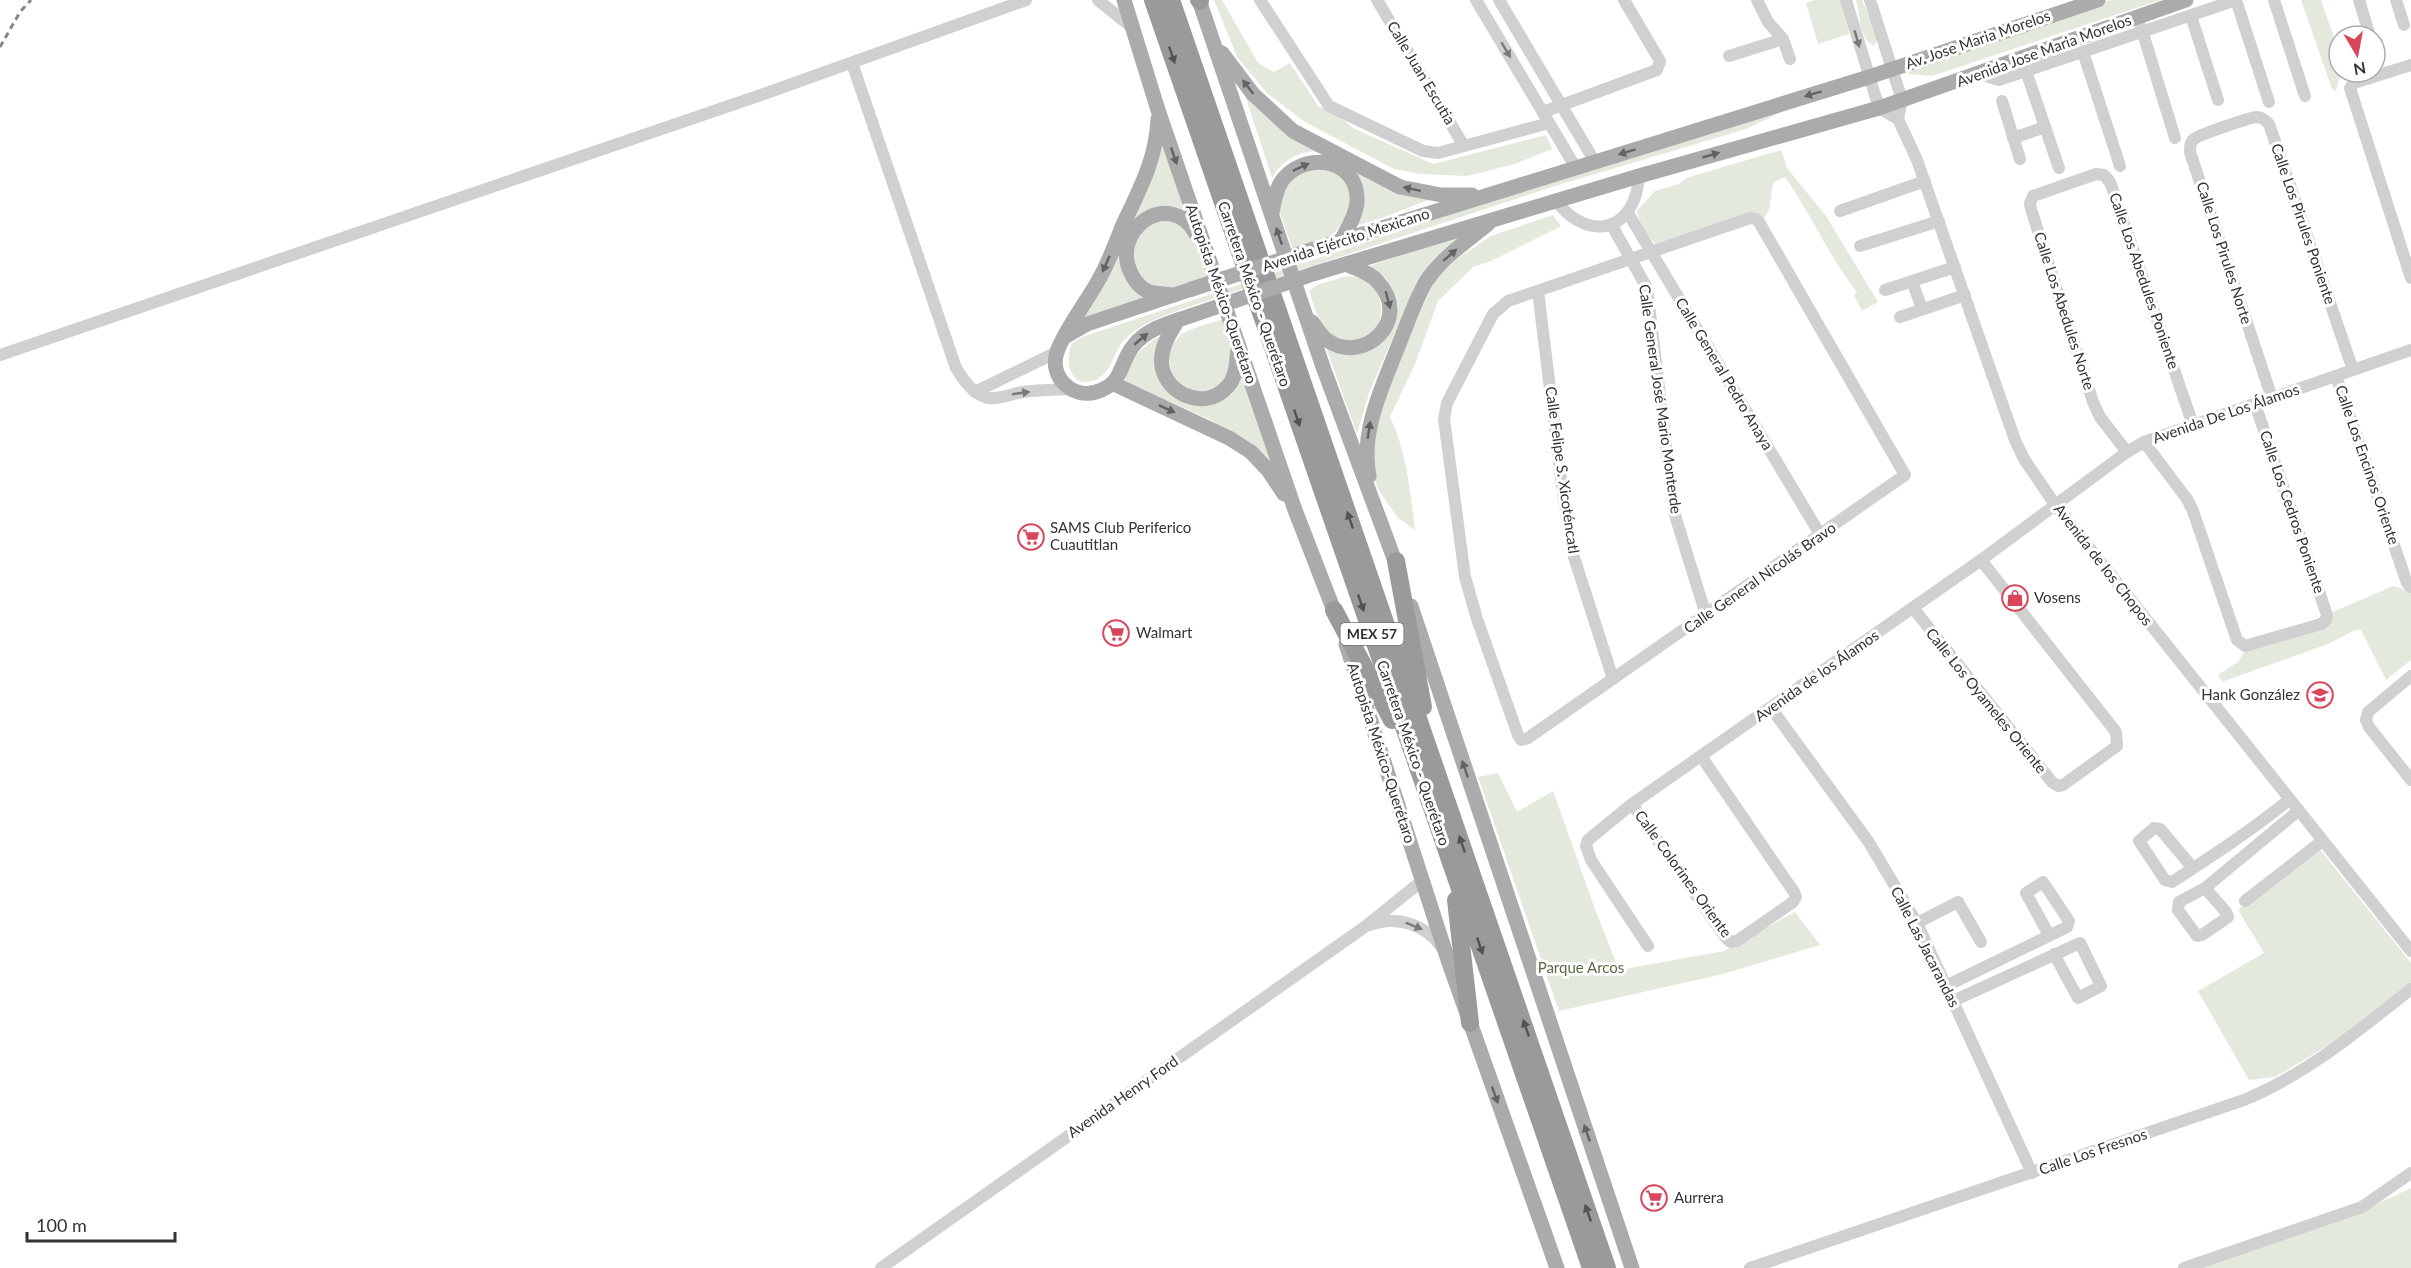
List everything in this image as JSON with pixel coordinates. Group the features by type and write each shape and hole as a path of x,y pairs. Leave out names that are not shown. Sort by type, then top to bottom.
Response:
{"highway":[{"name":"Carretera México - Querétaro","path":"1153,0 1607,1268"},
{"name":"Carretera México - Querétaro","path":"1171,0 1422,754 1452,868 1591,1268"},
{"path":"1395,561 1418,672 1422,754"},
{"path":"1335,610 1392,721 1422,754"},
{"path":"1452,868 1470,1023"}],"main road":[{"name":"Autopista México-Querétaro","path":"1124,0 1158,110 1295,510 1335,610 1448,960 1557,1268"},
{"path":"1199,0 1306,316 1395,561 1632,1268"},
{"name":"Av. Jose Maria Morelos","path":"1893,69 2098,0"},
{"name":"Avenida Jose Maria Morelos","path":"1902,100 2186,0"},
{"path":"1214,42 1253,94 1293,131 1400,187 1441,195 1490,195"},
{"name":"Avenida Ejército Mexicano","path":"1066,336 1087,324 1308,251 1893,69"},
{"name":"Avenida Ejército Mexicano","path":"1114,384 1132,347 1158,327 1316,273 1902,100"},
{"path":"1158,110 1153,157 1100,279 1057,352 1055,368 1062,382 1069,389 1092,393 1114,384 1228,438 1251,453 1268,470 1295,510"},
{"path":"1272,213 1282,180 1299,165 1319,161 1330,163 1346,174 1356,193 1357,204 1341,241"},
{"path":"1173,295 1148,292 1136,282 1126,261 1125,252 1131,234 1142,221 1159,214 1176,214 1191,225 1208,255"},
{"path":"1376,509 1368,472 1367,445 1372,413 1417,299 1428,279 1444,260 1494,219"},
{"path":"1306,316 1326,339 1345,346 1371,342 1386,329 1390,311 1388,294 1377,279 1346,264"},
{"path":"1184,318 1165,342 1161,356 1164,374 1173,389 1181,395 1205,398 1217,394 1228,386 1235,374 1238,344"}],"street":[{"path":"0,355 852,63 1026,0"},
{"path":"1098,0 1134,28"},
{"path":"1260,0 1324,101 1334,109 1431,153 1549,123"},
{"name":"Calle Juan Escutia","path":"1377,0 1464,146"},
{"path":"1476,0 1576,168"},
{"path":"1499,0 1595,162"},
{"path":"1543,112 1657,70 1660,61 1624,0"},
{"path":"1758,0 1768,22 1783,39 1790,59"},
{"path":"1846,0 1879,108 1898,119 1902,100 1870,0"},
{"path":"1979,74 1999,80 2236,0 2269,102"},
{"path":"2274,0 2305,96"},
{"path":"2359,0 2366,24"},
{"path":"2396,0 2404,25"},
{"path":"2191,16 2218,100"},
{"path":"2137,18 2175,138"},
{"path":"1729,56 1783,39"},
{"path":"2083,52 2120,166"},
{"path":"852,63 956,368 975,392 984,397 1069,389"},
{"path":"2411,65 2354,83 2350,88 2411,278"},
{"path":"2026,71 2059,168"},
{"path":"2002,101 2020,159"},
{"name":"Calle Los Pirules Poniente","path":"2224,127 2257,117 2269,124 2353,370"},
{"name":"Avenida de los Chopos","path":"1898,119 1925,181 2015,440 2024,459 2056,506 2411,951"},
{"path":"2013,138 2045,127"},
{"name":"Calle Los Pirules Norte","path":"2224,127 2194,139 2190,152 2272,398"},
{"name":"Calle Los Abedules Poniente","path":"2067,184 2096,174 2104,175 2110,182 2193,426"},
{"path":"1557,202 1565,213 1586,225 1611,224 1628,213 1636,199 1639,176"},
{"path":"1840,211 1925,181"},
{"name":"Calle Los Abedules Norte","path":"2067,184 2033,196 2030,203 2031,209 2093,402 2100,417 2127,452"},
{"name":"Calle General Pedro Anaya","path":"1628,213 1821,536"},
{"name":"Calle General Nicolás Bravo","path":"1750,218 1756,219 1796,284 1905,476 1528,738 1521,740 1477,619 1465,577 1452,489 1444,411 1493,314 1508,301 1651,252 1750,218"},
{"path":"1860,246 1939,221"},
{"name":"Calle General José Mario Monterde","path":"1611,224 1633,258 1647,288 1674,512 1706,615"},
{"path":"1885,290 1955,267"},
{"path":"1912,281 1923,309"},
{"name":"Calle Felipe S. Xicoténcatl","path":"1538,291 1562,487 1573,554 1613,679"},
{"path":"1900,316 1965,295"},
{"name":"Avenida De Los Álamos","path":"2056,506 2127,452 2144,442 2411,350"},
{"path":"975,392 1057,352"},
{"name":"Calle Los Encinos Oriente","path":"2336,376 2407,583 2411,587"},
{"name":"Calle Los Cedros Poniente","path":"2144,442 2187,499 2193,511 2240,644 2245,646 2320,624 2326,621 2327,615 2255,404"},
{"name":"Avenida de los Álamos","path":"1648,946 1587,852 1588,840 1632,804 1772,708 2056,506"},
{"name":"Calle Los Oyameles Oriente","path":"1913,608 2052,782 2058,786 2063,785 2117,746 2116,732 1981,560"},
{"path":"2411,676 2368,712 2366,720 2369,727 2411,780"},
{"name":"Calle Las Jacarandas","path":"1772,708 1868,841 1917,922 2032,1173"},
{"name":"Calle Colorines Oriente","path":"1632,804 1726,938 1731,942 1737,941 1765,922 1793,902 1796,897 1701,756"},
{"path":"2193,868 2157,828 2139,841 2169,882 2172,882 2193,868 2289,800"},
{"path":"2205,888 2298,811"},
{"path":"2245,902 2322,841"},
{"name":"Avenida Henry Ford","path":"881,1268 1366,926 1423,880"},
{"path":"1917,922 1958,903 1981,942"},
{"name":"Avenida Henry Ford","path":"1366,926 1383,921 1411,924 1433,938 1448,960"},
{"path":"1946,986 2049,935"},
{"path":"1953,1002 2054,954 2080,943 2101,986 2078,998 2054,954"},
{"name":"Calle Los Fresnos","path":"1750,1268 2272,1089 2348,1040 2411,988"},
{"path":"2184,1268 2362,1207 2411,1173"}],"green space":[{"path":"1214,0 1222,0 1258,63 1274,72 1290,63 1319,107 1333,111 1353,128 1433,164 1546,135 1552,149 1515,164 1467,176 1421,174 1394,169 1305,122 1268,94 1237,57"},
{"path":"1815,0 1844,0 1849,34 1818,44 1806,3"},
{"path":"1856,0 1862,0 1878,38 1874,46 1865,38"},
{"path":"2110,0 2160,0 1932,76 1909,74 1907,71 1914,66"},
{"path":"2301,0 2321,0 2329,24 2327,24 2327,75"},
{"path":"2330,84 2337,84 2336,92"},
{"path":"1245,95 1337,153 1441,195 1356,226 1358,178 1327,156 1318,152 1304,152 1279,167 1272,178"},
{"path":"1792,107 1746,129 1555,186 1179,310 1149,322 1129,335 1120,346 1110,367 1097,379 1088,382 1081,381 1072,373 1069,366 1069,351 1072,343 1082,337 1562,177"},
{"path":"1162,139 1184,211 1174,208 1122,244 1121,253 1123,267 1147,298 1078,324"},
{"path":"1781,150 1787,168 1826,216 1878,302 1862,311 1854,295 1857,292 1785,177 1773,183 1769,210 1764,218 1750,220 1659,251 1644,228 1637,211 1655,191 1679,184 1686,178"},
{"path":"1311,166 1332,169 1342,176 1350,192 1348,211 1339,228 1328,237 1292,248 1279,210 1285,183"},
{"path":"1553,215 1561,226 1491,261 1473,267 1438,301 1415,364 1390,417 1404,458 1415,530 1397,517 1378,489 1372,472 1376,417 1410,332 1437,277 1458,258 1491,236"},
{"path":"1165,218 1191,230 1209,277 1167,288 1139,279 1129,255 1135,233"},
{"path":"1468,232 1432,262 1417,282 1370,390 1357,434 1324,342 1359,353 1397,311 1395,296 1390,284 1380,274 1367,267"},
{"path":"1347,276 1358,277 1373,286 1381,309 1377,329 1362,338 1346,341 1337,339 1324,327 1309,291 1317,285"},
{"path":"1223,319 1230,344 1231,367 1220,384 1209,390 1194,393 1172,372 1168,351 1181,334"},
{"path":"1164,334 1171,395 1231,392 1238,384 1240,369 1275,472 1262,453 1211,420 1126,382 1128,367 1132,360 1144,347"},
{"path":"2393,586 2411,591 2411,660 2386,680 2361,630 2355,630 2328,644 2222,682 2218,675 2238,662 2244,652 2323,629 2333,612"},
{"name":"Parque Arcos","path":"1498,773 1517,812 1553,791 1619,970 1724,951 1795,912 1820,945 1723,974 1559,1011 1478,777"},
{"path":"2318,847 2411,963 2411,984 2345,1035 2275,1077 2249,1080 2198,991 2264,953 2238,910"},
{"path":"2411,1188 2411,1268 2200,1268 2343,1220"}],"railway":[{"path":"0,47 20,12 31,0"}],"place":[{"name":"SAMS Club Periferico Cuautitlan","path":"1031,537"},
{"name":"Vosens","path":"2015,598"},
{"name":"Walmart","path":"1116,633"},
{"name":"Hank González","path":"2320,695"},
{"name":"Aurrera","path":"1654,1198"}]}
